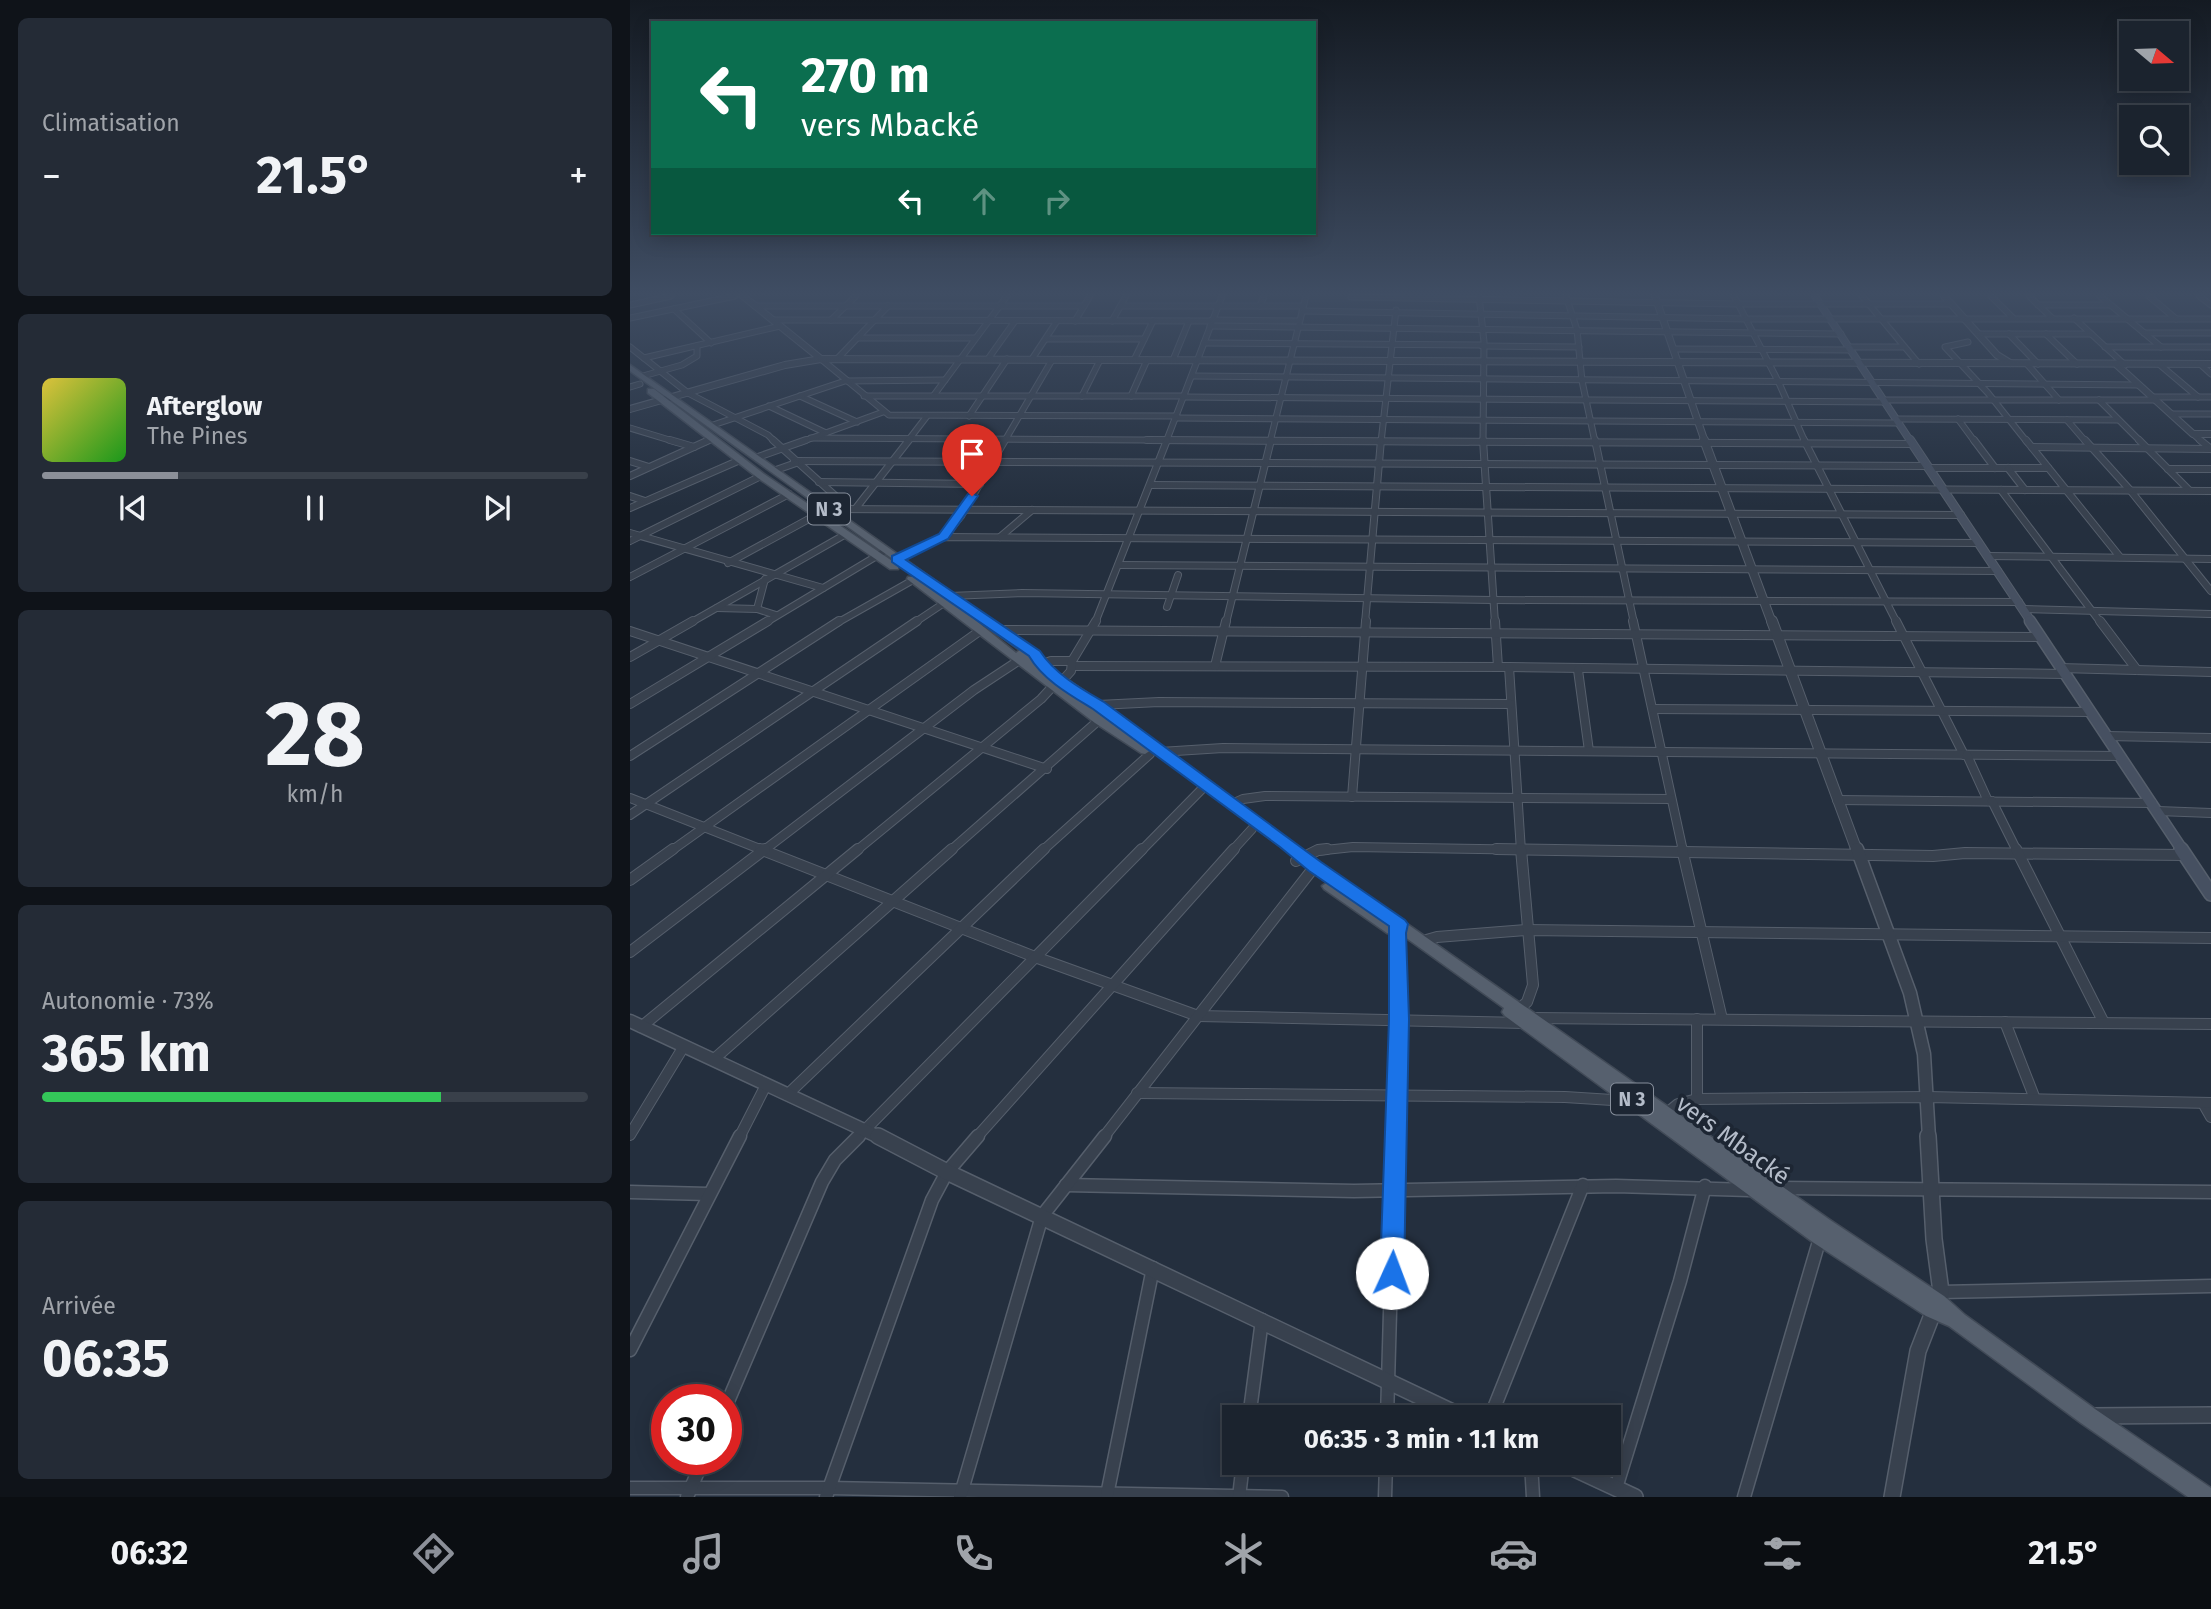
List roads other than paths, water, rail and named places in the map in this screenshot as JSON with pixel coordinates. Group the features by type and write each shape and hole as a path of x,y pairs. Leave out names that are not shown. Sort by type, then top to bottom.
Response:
{"main road":[{"path":"1861,366 2211,894"},
{"name":"N 3","path":"630,367 638,382"},
{"name":"N 3","path":"630,377 713,425 830,509 913,580 1000,629 1027,659"},
{"name":"N 3","path":"667,398 711,439 761,476 846,534 897,559 981,630 1027,659 1099,720 1232,804 1306,864"},
{"name":"N 3","path":"1057,683 1098,705 1200,790 1252,829 1306,864"},
{"name":"vers Mbacké","path":"1306,864 1667,1113 1765,1189 1820,1237 1937,1301"},
{"name":"vers Mbacké","path":"1398,928 1423,941 1634,1101 1937,1301 1958,1321 2088,1416 2206,1497"}],"street":[{"path":"655,366 688,393 768,435 786,448 795,462 853,509"},
{"path":"638,382 677,366"},
{"path":"630,408 782,366"},
{"path":"828,366 883,412 891,415 1698,422 2118,420"},
{"path":"934,395 955,366"},
{"path":"969,416 1002,366"},
{"path":"944,537 980,484 1049,366"},
{"path":"1082,396 1097,366"},
{"path":"1131,396 1144,366"},
{"path":"1197,366 1092,630 1057,683 827,876 635,1024 864,1129 947,1172 1438,1405"},
{"path":"1215,666 1288,366"},
{"path":"1352,797 1376,486 1389,366"},
{"path":"1482,366 1482,421 1499,667"},
{"path":"1580,366 1682,851 1722,1018"},
{"path":"1679,366 1919,1023 1928,1097 1937,1301 1918,1352 1892,1497"},
{"path":"1771,366 1795,422 1889,602 1940,712 1966,755 2103,1021"},
{"path":"1965,366 2120,557"},
{"path":"2029,366 2059,400"},
{"path":"2122,366 2154,399 2211,449"},
{"path":"2161,366 2198,397"},
{"path":"1193,376 2139,385"},
{"path":"713,425 845,381 945,380"},
{"path":"800,396 857,422"},
{"path":"864,396 1690,401 2099,400 2211,397"},
{"path":"2099,400 2189,490"},
{"path":"769,406 827,433"},
{"path":"758,457 883,412"},
{"path":"2172,414 2211,414"},
{"path":"853,509 877,483 928,416"},
{"path":"1958,419 1995,468"},
{"path":"2067,420 2130,490 2211,592"},
{"path":"630,428 694,447"},
{"path":"2193,434 2211,434"},
{"path":"811,438 1913,444"},
{"path":"630,476 711,439"},
{"path":"2032,447 2211,449"},
{"path":"630,508 740,460"},
{"path":"630,461 649,467"},
{"path":"775,470 795,462 894,461 2048,468"},
{"path":"2008,468 2025,490"},
{"path":"2168,469 2211,469"},
{"path":"630,541 761,476"},
{"path":"818,482 980,484"},
{"path":"1150,485 2209,492"},
{"path":"2001,490 2137,670"},
{"path":"630,577 789,494"},
{"path":"630,496 645,501"},
{"path":"830,509 1961,515"},
{"path":"1000,537 1033,509"},
{"path":"728,563 818,514"},
{"path":"630,533 823,588"},
{"path":"630,657 846,534"},
{"path":"897,559 944,537 1979,543"},
{"path":"630,704 881,553"},
{"path":"1988,555 2211,559"},
{"path":"1119,565 1998,571"},
{"path":"1167,607 1178,575"},
{"path":"757,609 765,579"},
{"path":"630,756 860,608 913,580"},
{"path":"630,815 947,600 1022,593 1493,600 1889,602 2211,614"},
{"path":"716,608 757,609 776,615"},
{"path":"1000,629 2040,637"},
{"path":"630,880 981,630"},
{"path":"630,631 1047,769"},
{"path":"630,951 995,674 1027,659 1072,664 1508,667 1578,670 2211,672"},
{"path":"1508,667 1516,752 1516,797 1526,930 1533,985 1525,1017"},
{"path":"1578,670 1589,751"},
{"path":"1098,705 1159,702 1510,704"},
{"path":"1653,709 2090,712"},
{"path":"713,1060 1047,769 1099,720"},
{"path":"2106,736 2211,738"},
{"path":"787,1095 1096,800 1155,753 1223,748 2120,756"},
{"path":"735,1384 822,1182 835,1160 1200,790"},
{"path":"1232,804 1257,796 1671,799"},
{"path":"630,798 1035,957 1198,1016 1399,1019 1722,1018 1919,1023 2103,1021 2211,1024"},
{"path":"1837,800 1990,801 2155,807 2211,813"},
{"path":"827,1492 932,1200 947,1172 1252,829"},
{"path":"961,1494 1042,1216 1198,1016 1306,864 1322,849 1353,847 1857,854 2185,855"},
{"path":"1387,1405 1399,1019 1398,928"},
{"path":"1423,941 1437,937 1526,930 2211,938"},
{"path":"1697,1019 1697,1099"},
{"path":"2004,1022 2035,1099"},
{"path":"630,1135 684,1046"},
{"path":"630,1350 766,1085"},
{"path":"1137,1093 1565,1097 1634,1101"},
{"path":"1667,1113 1678,1104 1697,1099 1928,1097 2207,1103 2211,1117"},
{"path":"1066,1185 1394,1191 1583,1185 2211,1192"},
{"path":"1495,1405 1583,1185"},
{"path":"1616,1488 1680,1280 1705,1186"},
{"path":"630,1192 708,1194"},
{"path":"1744,1497 1820,1237"},
{"path":"1107,1495 1153,1268"},
{"path":"1937,1301 2211,1286"},
{"path":"1251,1405 1262,1320"},
{"path":"2088,1416 2211,1415"},
{"path":"689,1492 696,1475"},
{"path":"1239,1496 1242,1475"},
{"path":"1385,1497 1386,1475"},
{"path":"1532,1475 1533,1497"},
{"path":"1588,1475 1633,1497"},
{"path":"630,1488 689,1492 1282,1497"}]}
